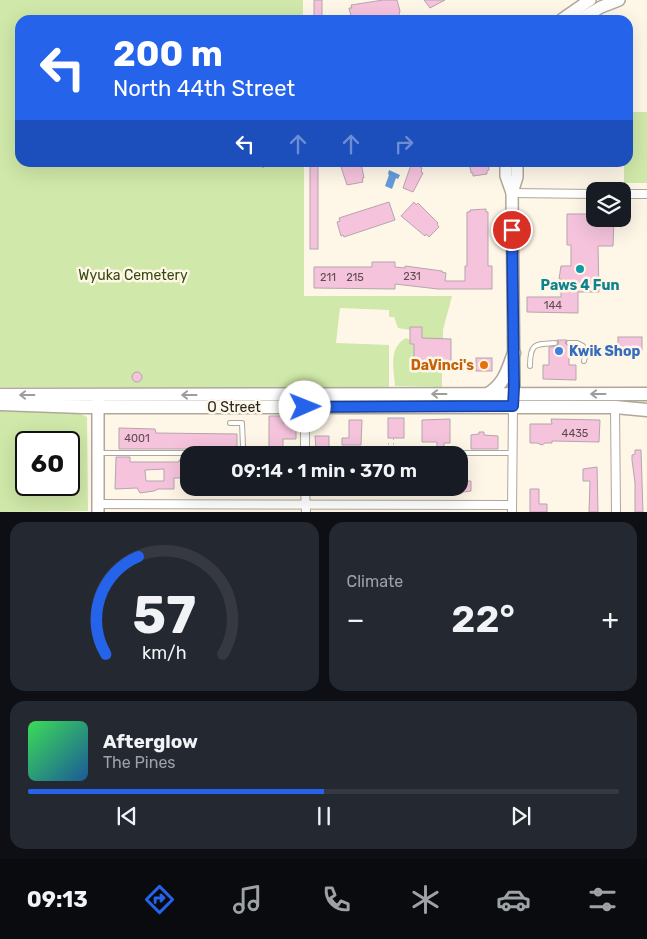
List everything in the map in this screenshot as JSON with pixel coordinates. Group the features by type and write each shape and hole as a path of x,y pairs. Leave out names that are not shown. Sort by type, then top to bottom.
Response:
{"main road":[{"path":"568,15 590,0"},
{"path":"587,15 619,0"},
{"path":"506,167 506,176 512,193"},
{"path":"513,400 512,193 517,177 517,167"},
{"path":"488,394 503,381 514,353"},
{"name":"O Street","path":"0,394 98,401"},
{"name":"O Street","path":"305,401 488,394 513,400 615,406 647,410"},
{"name":"O Street","path":"0,404 98,401 513,400 647,394"},
{"path":"98,401 98,508"},
{"path":"615,406 630,401 647,401"}],"street":[{"path":"512,193 586,194"},
{"path":"631,194 647,194"},
{"path":"98,508 512,508 513,400"},
{"path":"305,401 305,446"},
{"path":"615,406 616,512"}],"lane":[{"path":"530,366 530,353 536,344 555,343"},
{"path":"568,343 577,343 584,346 586,354 584,362"},
{"path":"230,423 242,424 243,446"},
{"path":"98,453 180,453"},
{"path":"468,453 512,453"}],"path":[{"path":"388,444 396,444"}],"green space":[{"name":"Wyuka Cemetery","path":"0,0 303,0 303,15 15,15 15,167 304,167 304,296 452,296 443,330 443,339 422,339 422,327 410,327 410,330 398,328 394,317 389,317 389,310 340,308 336,343 389,345 389,387 304,388 303,381 295,381 294,385 289,388 0,387"},
{"path":"633,112 647,112 647,183 624,182 624,167 633,167"},
{"path":"406,338 410,340 410,344 414,344 414,362 422,362 422,368 440,368 439,373 442,373 442,387 395,386 394,353 400,342"},
{"path":"0,410 78,413 87,417 88,511 0,512"}],"water":[{"path":"389,170 400,175 398,179 396,178 392,189 385,186"}],"building":[{"path":"314,0 322,0 322,15 314,15"},
{"path":"383,0 397,0 400,11 399,15 351,15 349,8 352,8 351,5"},
{"path":"424,0 445,0 430,8"},
{"path":"310,167 318,167 318,249 310,249"},
{"path":"341,167 362,167 363,182 347,185"},
{"path":"410,167 422,168 421,172 423,173 413,192 403,188"},
{"path":"470,167 489,167 487,174 473,176 473,173 471,173"},
{"path":"389,202 395,220 344,237 343,235 341,236 337,222 340,221 339,218"},
{"path":"414,202 416,205 418,203 438,223 439,227 429,237 426,234 425,236 401,216"},
{"path":"486,209 486,212 488,212 488,266 492,266 492,289 438,289 395,284 395,289 314,288 314,267 372,267 372,262 395,262 395,267 405,268 405,266 442,271 446,273 445,281 465,281 465,266 467,266 467,212 470,212 470,210"},
{"path":"567,214 586,214 586,227 614,227 613,246 598,246 599,292 578,292 578,313 527,312 527,297 561,297 561,279 559,279 561,266 571,266 571,245 567,245"},
{"path":"410,327 422,327 422,338 451,339 451,362 440,362 440,368 422,368 422,362 414,362 414,344 410,344"},
{"path":"618,337 642,337 642,350 618,350"},
{"path":"557,340 567,340 565,343 569,347 569,365 576,365 576,380 543,379 543,365 549,365 549,347 557,346 559,342"},
{"name":"DaVinci's","path":"476,358 492,358 492,371 476,371"},
{"path":"135,372 139,372 142,377 141,381 135,382 132,379 132,375"},
{"path":"269,416 283,416 283,423 296,422 296,439 283,439 283,446 269,446"},
{"path":"388,418 404,418 404,438 388,438"},
{"path":"450,419 450,443 444,443 444,446 437,446 437,442 422,442 422,420"},
{"path":"551,419 600,420 599,442 552,441 552,443 542,445 530,443 530,424 552,424"},
{"path":"349,420 362,420 361,445 342,445 342,438 349,438"},
{"path":"119,428 155,429 156,433 237,434 237,446 180,446 180,449 119,449"},
{"path":"479,432 484,432 484,435 498,436 498,449 471,449 471,435 479,434"},
{"path":"315,436 329,436 329,446 316,446"},
{"path":"635,450 641,450 643,512 635,512 635,483 632,455 635,454"},
{"path":"116,457 130,457 130,462 179,462 180,460 180,478 174,478 174,489 158,489 140,493 137,488 115,489","holes":["164,469 164,481 146,481 145,470"]},
{"path":"597,467 598,512 589,512 590,481 583,481 583,469"},
{"path":"468,481 471,481 471,491 468,491"},
{"path":"530,489 539,489 539,504 547,504 547,512 530,512"}],"place":[{"name":"Paws 4 Fun","path":"580,269"},
{"name":"Kwik Shop","path":"559,351"},
{"name":"DaVinci's","path":"484,365"}],"route":[{"path":"305,407 513,406 514,317 512,230"}]}
